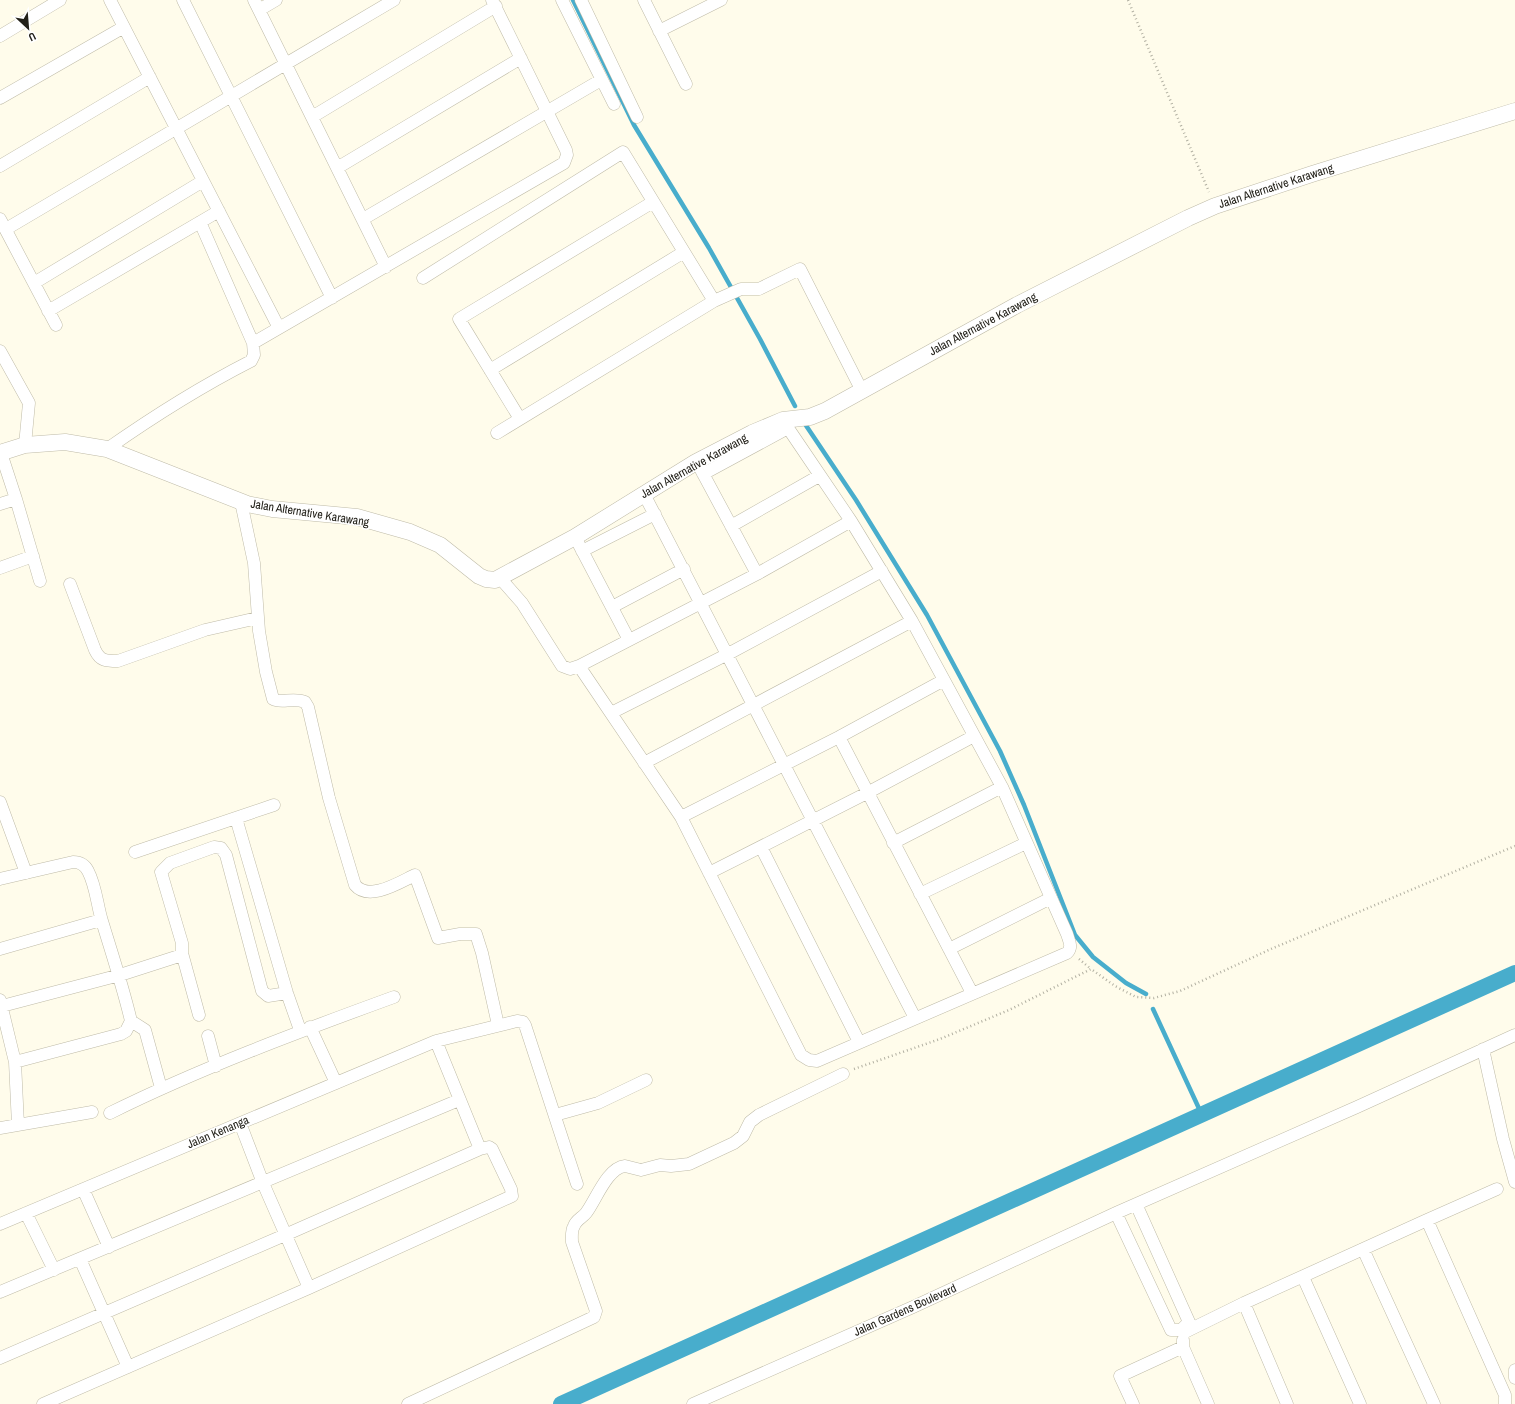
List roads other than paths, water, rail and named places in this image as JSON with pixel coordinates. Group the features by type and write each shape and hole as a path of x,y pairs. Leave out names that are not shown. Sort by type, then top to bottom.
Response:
{"street":[{"path":"0,36 60,0"},
{"path":"110,0 279,328"},
{"path":"183,0 332,298"},
{"path":"276,0 256,5 386,267"},
{"path":"56,325 3,224 176,128 394,0"},
{"path":"562,0 614,104"},
{"path":"581,0 637,117"},
{"path":"644,0 686,84"},
{"path":"659,31 721,0"},
{"path":"253,343 564,163 567,155 548,112 494,3 312,117"},
{"path":"0,98 124,27"},
{"path":"337,168 521,58"},
{"path":"0,166 150,77"},
{"path":"362,219 601,80"},
{"name":"Jalan Alternative Karawang","path":"0,453 25,445 66,442 107,448 241,502 272,508 356,518 410,532 440,545 486,580 495,580 575,537 644,494 699,468 752,433 783,420 819,414 1017,305 1215,206 1515,111"},
{"path":"423,278 622,152 714,301"},
{"path":"34,283 203,181"},
{"path":"520,419 459,319 653,202"},
{"path":"48,311 219,211"},
{"path":"107,448 164,410 214,380 251,362 254,355 253,343 200,222"},
{"path":"490,370 684,252"},
{"path":"497,433 714,301 735,291 759,289 800,269 862,391"},
{"path":"0,351 29,403 25,445"},
{"path":"579,666 681,817 801,1055 809,1060 817,1061 1069,951 1071,945 1067,934 1002,787 912,622 882,571 851,521 819,476 788,428 699,468 757,574"},
{"path":"0,453 16,498 40,582"},
{"path":"731,526 819,476"},
{"path":"644,494 915,1018"},
{"path":"0,504 16,498"},
{"path":"241,502 254,563 257,618 266,672 273,698 280,702 292,699 299,700 305,702 308,707 329,798 355,886 359,891 374,891 416,875 438,938 460,934 476,934 482,953 498,1025"},
{"path":"582,551 655,514"},
{"path":"500,578 522,603 562,666 570,668 579,666 757,574 851,521"},
{"path":"575,537 629,640"},
{"path":"0,568 33,556"},
{"path":"612,607 684,569"},
{"path":"611,713 728,654 882,571"},
{"path":"70,584 94,650 99,657 107,661 118,661 205,630 257,618"},
{"path":"644,763 912,622"},
{"path":"681,817 838,737 944,680"},
{"path":"709,873 814,821 974,736"},
{"path":"838,737 972,994"},
{"path":"894,843 1002,787"},
{"path":"0,802 26,873"},
{"path":"135,852 274,805"},
{"path":"236,818 287,993 305,1029 336,1083"},
{"path":"920,894 1026,843"},
{"path":"199,1015 182,954 182,943 161,872 170,863 206,848 218,847 226,855 262,991 268,996 287,993"},
{"path":"761,847 859,1042"},
{"path":"0,879 73,862 81,863 88,870 101,920 120,975 131,1021 129,1026 121,1034 15,1062"},
{"path":"949,949 1051,898"},
{"path":"0,949 101,920"},
{"path":"18,1125 15,1062 1,1003 120,975 172,960 182,954"},
{"path":"110,1113 161,1088 305,1029 394,997"},
{"path":"131,1021 145,1030 161,1088"},
{"name":"Jalan Kenanga","path":"0,1224 436,1041 517,1021 523,1022 525,1025 577,1184"},
{"name":"Jalan Gardens Boulevard","path":"693,1404 913,1307 1116,1213 1357,1107 1515,1035"},
{"path":"208,1036 216,1066"},
{"path":"436,1041 480,1149"},
{"path":"1483,1049 1503,1139 1515,1182"},
{"path":"408,1404 594,1317 596,1311 572,1242 572,1231 574,1225 587,1212 603,1184 617,1170 625,1166 641,1170 660,1165 671,1166 688,1164 734,1143 742,1136 750,1122 759,1115 843,1074"},
{"path":"555,1115 598,1103 646,1080"},
{"path":"0,1292 460,1100"},
{"path":"0,1128 92,1112"},
{"path":"240,1123 285,1236 309,1288"},
{"path":"0,1358 103,1312 285,1236 480,1149 492,1148 511,1189 512,1196 309,1288 43,1404"},
{"path":"83,1189 109,1247"},
{"path":"1116,1213 1171,1330 1182,1331 1497,1189"},
{"path":"1136,1204 1189,1322 1182,1331 1183,1347 1208,1404"},
{"path":"26,1213 54,1270"},
{"path":"1427,1220 1505,1395 1505,1404"},
{"path":"1362,1249 1434,1404"},
{"path":"80,1259 128,1367"},
{"path":"1303,1277 1360,1404"},
{"path":"1244,1303 1287,1404"},
{"path":"1133,1404 1120,1376 1183,1347"},
{"path":"1515,1370 1515,1378"}],"waterway":[{"path":"573,0 634,125 709,248 760,339 795,406"},
{"path":"805,424 856,500 927,615 1000,751 1024,805 1075,935 1093,957 1126,983 1146,994"},
{"path":"561,1404 1515,973"},
{"path":"1153,1009 1202,1115"}]}
